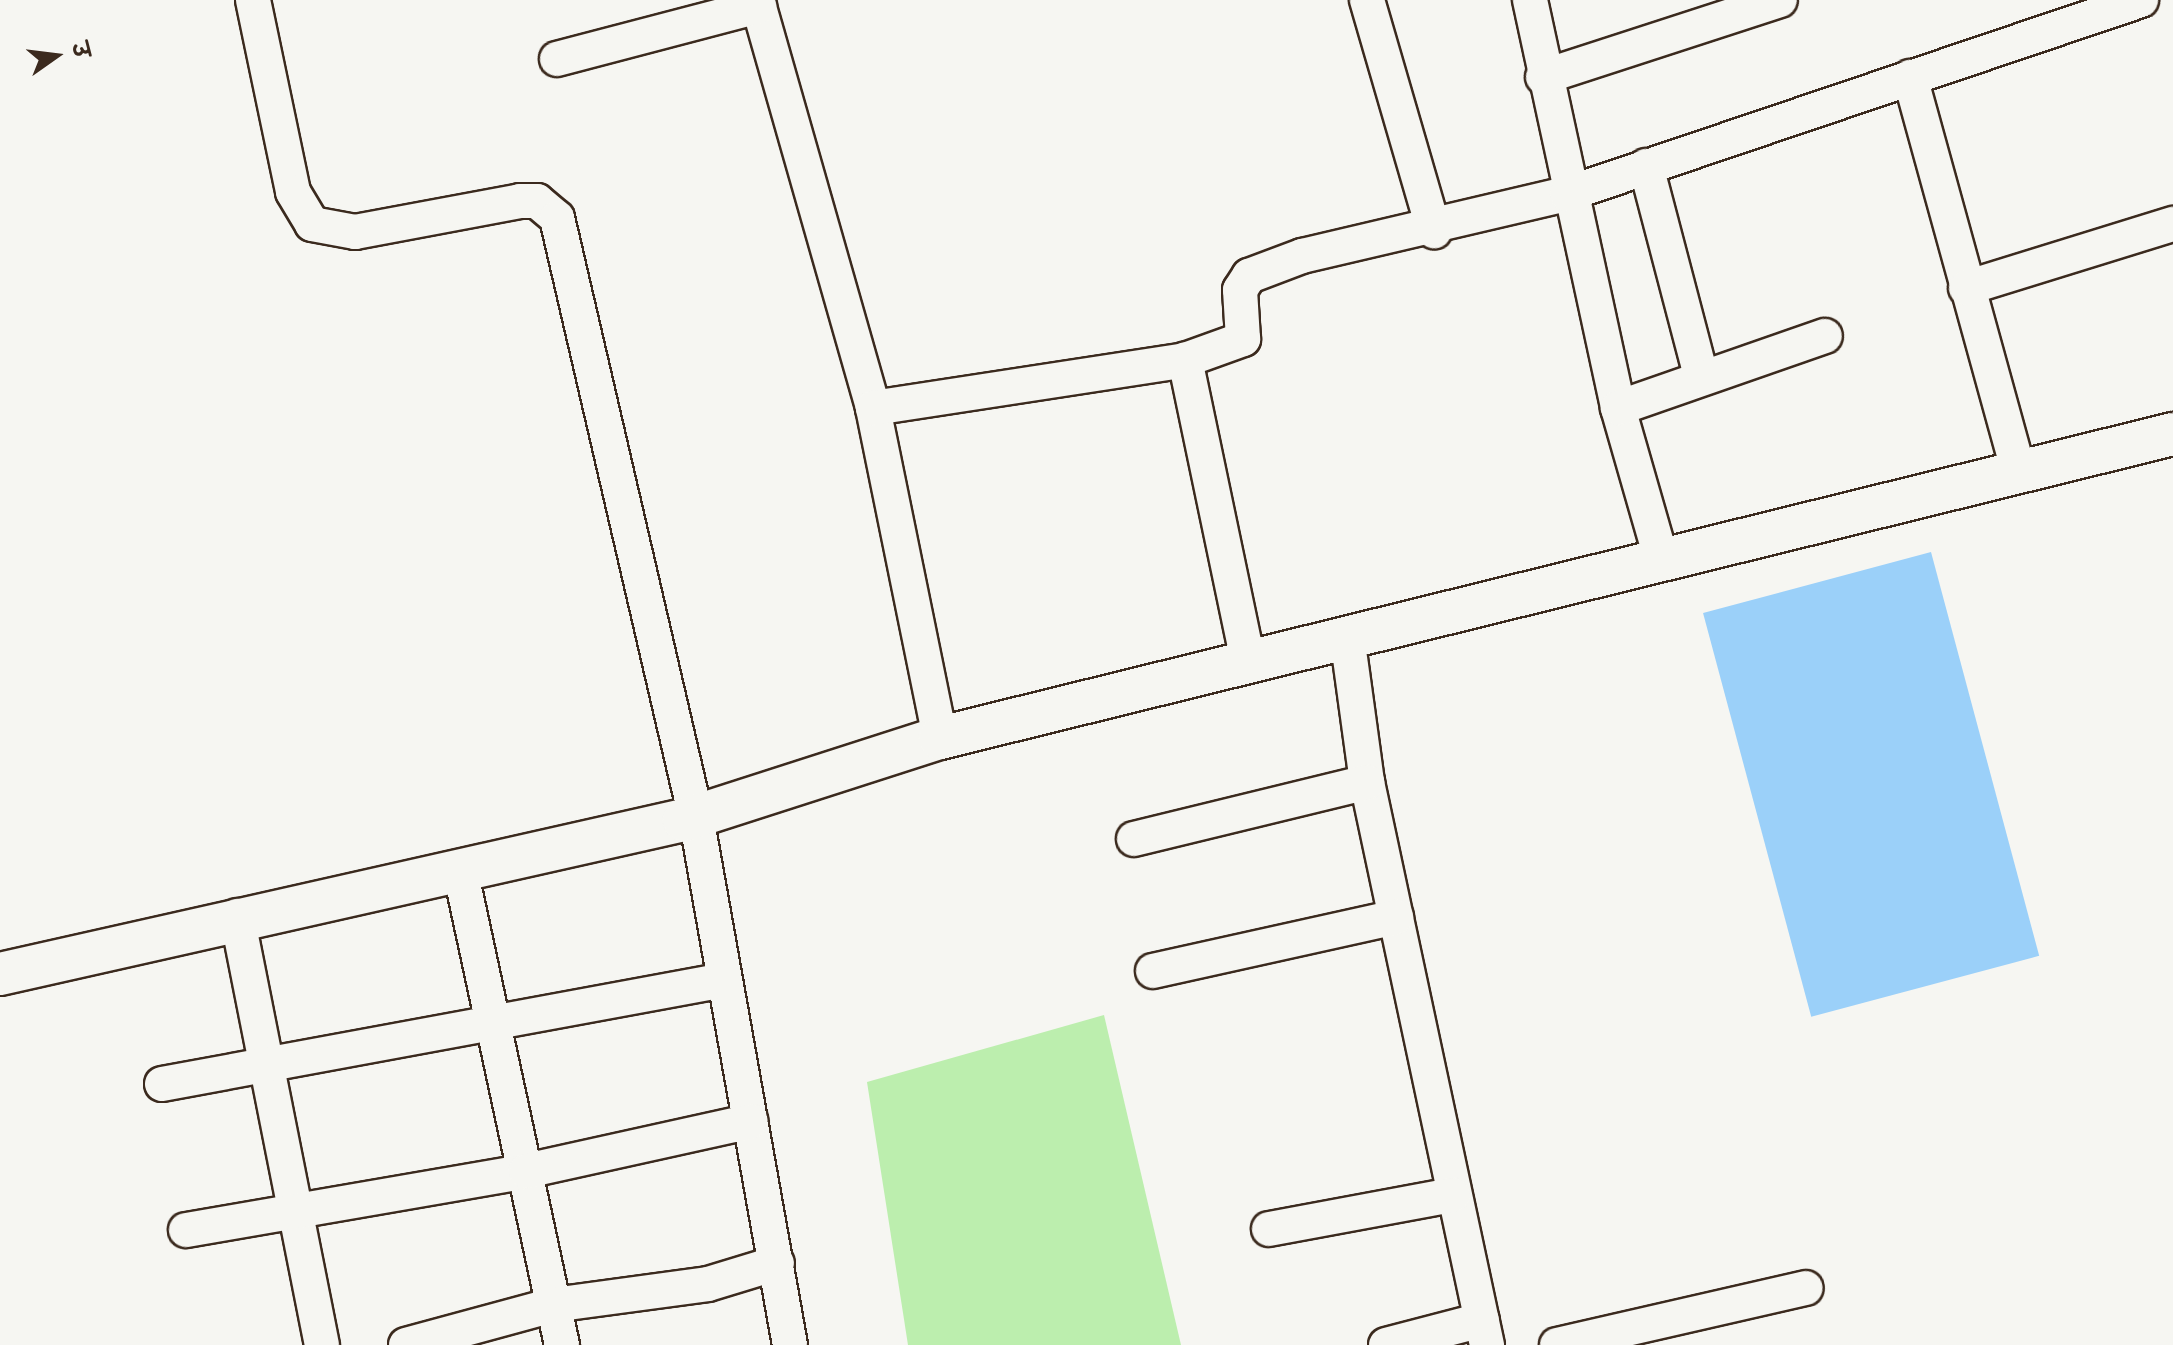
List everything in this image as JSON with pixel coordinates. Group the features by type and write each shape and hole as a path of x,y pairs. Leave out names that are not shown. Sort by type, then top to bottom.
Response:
{"street":[{"path":"253,0 293,192 312,224 355,232 520,201 537,201 557,218 696,817 790,1345"},
{"path":"1367,0 1434,231"},
{"path":"1530,0 1567,194 1618,408 1662,561"},
{"path":"1543,77 1780,0"},
{"path":"873,408 1185,360 1243,339 1240,290 1249,276 1302,256 1434,231 1567,194 2141,0"},
{"path":"557,59 758,3 873,408 940,738"},
{"path":"1910,77 2018,469"},
{"path":"1646,166 1701,375"},
{"path":"1966,288 2173,224"},
{"path":"1618,408 1701,375 1825,336"},
{"path":"1185,360 1248,661"},
{"path":"0,974 237,916 461,874 696,817 940,738 1662,561 2018,469 2173,434"},
{"path":"1347,636 1367,782 1485,1333 1386,1345"},
{"path":"1134,839 1367,782"},
{"path":"461,874 562,1345"},
{"path":"237,916 322,1345"},
{"path":"1153,971 1396,917"},
{"path":"162,1084 269,1069 724,980"},
{"path":"186,1230 296,1208 526,1171 751,1121"},
{"path":"1269,1229 1453,1195"},
{"path":"406,1345 553,1305 708,1284 777,1263"},
{"path":"1557,1345 1806,1288"}],"green space":[{"path":"1104,1015 1181,1345 908,1345 867,1082"}],"water":[{"path":"1931,552 2039,956 1811,1017 1703,613"}]}
